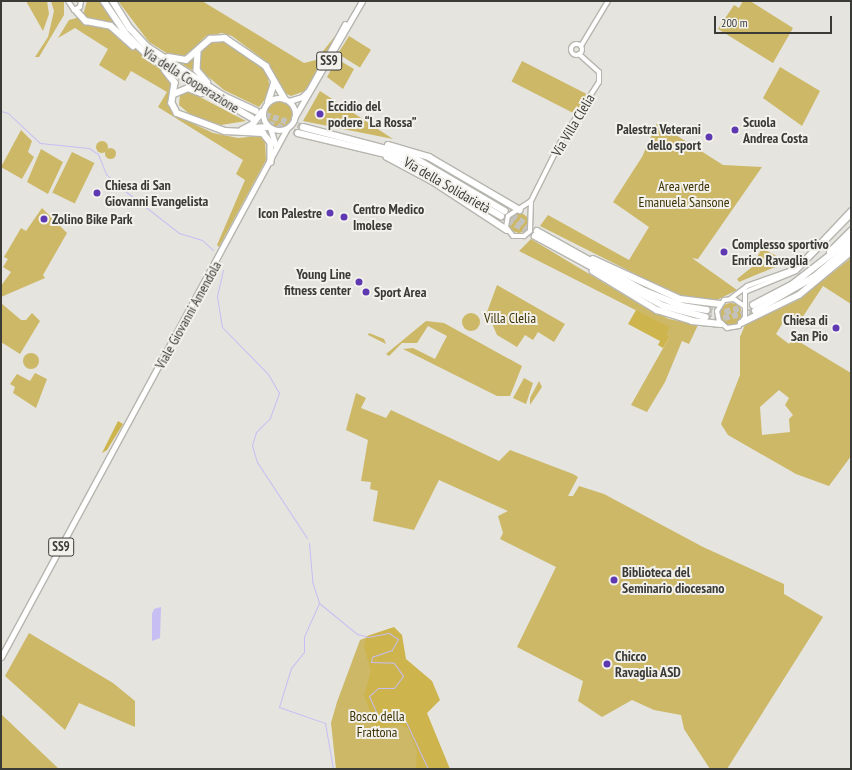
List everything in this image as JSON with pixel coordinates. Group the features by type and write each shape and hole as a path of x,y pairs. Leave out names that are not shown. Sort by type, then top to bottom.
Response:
{"highway":[{"name":"Via della Cooperazione","path":"104,1 127,34 150,57 222,102 252,118"},
{"name":"Via della Cooperazione","path":"114,1 117,8 148,47 224,96 256,111"},
{"path":"76,10 86,21 111,26 150,57 173,79 174,94 172,103 180,115 208,127 267,136 271,162"},
{"path":"148,47 181,60 198,52 210,39 225,38 266,66 287,100"},
{"path":"198,52 196,64 200,75 224,96"},
{"path":"268,102 274,81"},
{"path":"174,94 188,88 222,102"},
{"path":"248,128 262,112"},
{"name":"Via della Solidarietà","path":"298,133 402,158 503,214 410,155 367,142 303,127"},
{"path":"236,132 248,128 269,128"},
{"path":"367,142 415,150 520,210"},
{"path":"362,149 405,165 507,230"},
{"path":"817,265 851,231"},
{"path":"570,249 665,300 707,313 664,306 585,264 536,234 570,249 680,299 720,304"},
{"path":"851,239 779,294 754,308 814,277 851,246"},
{"path":"741,324 799,295 851,252"},
{"path":"585,264 610,284 657,310 692,321 721,324"}],"main road":[{"name":"SS9","path":"268,102 302,97 309,90 358,1"},
{"name":"SS9","path":"287,128 362,1"},
{"path":"287,100 294,118"},
{"path":"268,102 262,112 269,128 276,152"},
{"path":"269,128 287,128"},
{"name":"Viale Giovanni Amendola","path":"1,657 271,162 287,128"}],"street":[{"path":"68,1 70,8 76,10 81,1"},
{"path":"581,46 576,43 571,48 573,54 579,54 581,46 608,1"},
{"name":"Via Villa Clelia","path":"531,201 532,219 530,231 524,236 516,237 507,230 508,216 520,210 531,201 561,141 599,82 599,72 579,54"},
{"path":"520,210 532,219"},
{"path":"851,210 794,269 747,286 730,299 720,304 716,314 721,324 731,328 741,324 744,306 742,296 749,288 773,282 796,271 851,215"},
{"path":"730,299 744,306"}],"green space":[{"path":"26,1 47,1 49,14 43,31"},
{"path":"51,1 64,1 64,15 39,57 35,57 48,37 54,11"},
{"path":"87,1 99,1 117,28 109,21 92,21 83,15"},
{"path":"118,1 202,1 304,63 316,60 339,31 305,91 291,96 283,92 268,63 232,36 222,33 206,36 187,55 173,57 149,42"},
{"path":"743,1 750,1 793,28 773,63 718,29 734,5 739,8"},
{"path":"80,17 86,24 109,28 164,72 172,82 168,101 175,115 213,133 238,138 260,136 265,140 266,160 219,247 217,245 245,180 236,174 243,160 158,107 167,92 131,71 125,81 99,65 108,49 75,28 58,38 69,20"},
{"path":"349,36 371,50 360,68 338,54"},
{"path":"138,40 206,89 145,49"},
{"path":"224,40 266,70 271,92 259,107 224,90 199,69 201,53 209,42"},
{"path":"195,57 197,73 180,63 188,61"},
{"path":"337,59 354,69 343,89 327,77"},
{"path":"522,61 586,94 576,114 512,81"},
{"path":"780,67 820,91 802,126 763,98"},
{"path":"320,91 393,139 303,121"},
{"path":"186,92 196,95 246,121 221,125 192,116 179,105 180,95"},
{"path":"279,101 288,105 292,114 288,123 279,127 270,123 266,114 270,105"},
{"name":"Area verde Emanuela Sansone","path":"657,123 723,165 762,167 698,259 692,258 737,290 717,300 691,300 675,294 540,226 548,215 629,260 649,227 613,202 642,157"},
{"path":"21,130 32,141 28,152 34,157 22,179 1,167"},
{"path":"104,141 107,142 107,152 100,153 97,152 96,145 97,142"},
{"path":"110,147 114,149 116,153 114,157 110,159 106,157 104,153 106,149"},
{"path":"41,149 63,162 48,194 27,182"},
{"path":"72,152 94,163 75,203 52,192"},
{"path":"42,208 67,233 43,275 45,278 1,297 1,286 11,272 3,267 8,259 4,257 21,228 26,231"},
{"path":"519,213 526,216 529,223 526,230 519,233 512,230 509,223 512,216"},
{"path":"531,239 644,307 669,319 698,325 689,344 682,341 665,382 647,412 631,405 670,336 665,334 669,327 519,251"},
{"path":"762,248 787,262 739,282 737,279 752,267"},
{"path":"851,258 851,304 823,286 800,321 790,316 785,319 776,334 789,344 793,338 851,373 851,456 829,486 796,474 728,435 721,424 740,375 740,337 745,325 798,300","holes":["779,390 789,398 785,405 793,415 789,419 790,432 762,435 760,407"]},
{"name":"Villa Clelia","path":"497,285 565,324 554,342 538,332 533,340 525,335 517,347 497,335 487,312"},
{"path":"1,303 21,320 26,320 32,313 40,321 20,354 1,342"},
{"path":"731,303 739,306 742,314 739,322 731,325 723,322 720,314 723,306"},
{"path":"636,310 670,327 666,334 670,336 663,348 658,345 660,341 628,324"},
{"path":"467,313 475,313 480,318 478,329 475,331 467,331 462,326 462,318"},
{"path":"426,321 444,323 522,366 510,396 497,396 403,349 413,348 435,359 447,336 428,326 417,343 402,343 389,356 386,354"},
{"path":"369,333 384,339 386,344 368,335"},
{"path":"31,353 38,358 39,361 34,368 31,369 24,364 23,361 28,354"},
{"path":"35,373 47,379 36,408 13,393 15,387 10,384 17,374 30,381"},
{"path":"524,378 533,383 526,404 513,398"},
{"path":"539,381 542,387 530,405 530,398"},
{"path":"356,393 366,398 361,408 386,418 391,410 499,461 510,450 573,474 578,477 568,496 573,496 579,486 604,494 703,547 784,584 784,594 823,617 727,769 710,769 684,729 681,715 654,710 632,700 602,717 578,701 583,681 517,647 556,567 500,539 503,533 498,516 508,511 439,480 414,530 373,521 378,491 370,489 371,482 361,481 368,440 346,430"},
{"path":"118,421 123,424 107,450 102,453"},
{"path":"394,627 402,635 406,659 432,681 440,700 427,713 450,769 416,769 417,751 408,729 401,725 375,728 370,723 371,713 364,696 371,671 364,646 367,636"},
{"name":"Bosco della Frattona","path":"383,631 400,651 442,769 336,769 331,723 337,702 360,640"},
{"path":"29,633 113,683 135,701 135,727 79,703 65,730 5,676"},
{"path":"1,714 59,769 1,769"}],"shaded area":[{"name":"Sport Area","path":"364,287 368,287 370,288 370,296 364,297 361,294 361,290"},
{"path":"161,607 160,638 152,641 152,614 154,609"}],"waterway":[{"path":"1,111 8,113 40,143 89,148 98,154 106,174 120,187 179,233 202,240 213,250"},
{"path":"223,270 217,296 222,327 268,374 279,393 270,418 256,432 252,445 257,462 307,538"},
{"path":"309,543 312,581 319,603 357,634 368,637 389,633 398,639 392,650 372,657 371,662 394,663 403,676 394,688 378,688 369,696 380,721 406,722 428,769"},
{"path":"319,603 304,636 304,652 291,668 279,707 325,723 333,769"}],"tunnel":[{"path":"257,112 303,127"},
{"path":"253,118 298,133"},
{"path":"505,211 537,231"},
{"path":"501,216 535,236"},
{"path":"707,310 725,312 753,305"},
{"path":"706,317 724,318 755,311"}],"place":[{"name":"Eccidio del podere “La Rossa”","path":"320,114"},
{"name":"Scuola Andrea Costa","path":"735,130"},
{"name":"Palestra Veterani dello sport","path":"709,137"},
{"name":"Chiesa di San Giovanni Evangelista","path":"97,193"},
{"name":"Icon Palestre","path":"330,213"},
{"name":"Centro Medico Imolese","path":"344,217"},
{"name":"Zolino Bike Park","path":"44,219"},
{"name":"Complesso sportivo Enrico Ravaglia","path":"724,252"},
{"name":"Young Line fitness center","path":"359,282"},
{"name":"Sport Area","path":"366,292"},
{"name":"Chiesa di San Pio","path":"836,328"},
{"name":"Biblioteca del Seminario diocesano","path":"614,580"},
{"name":"Chicco Ravaglia ASD","path":"607,664"}]}
